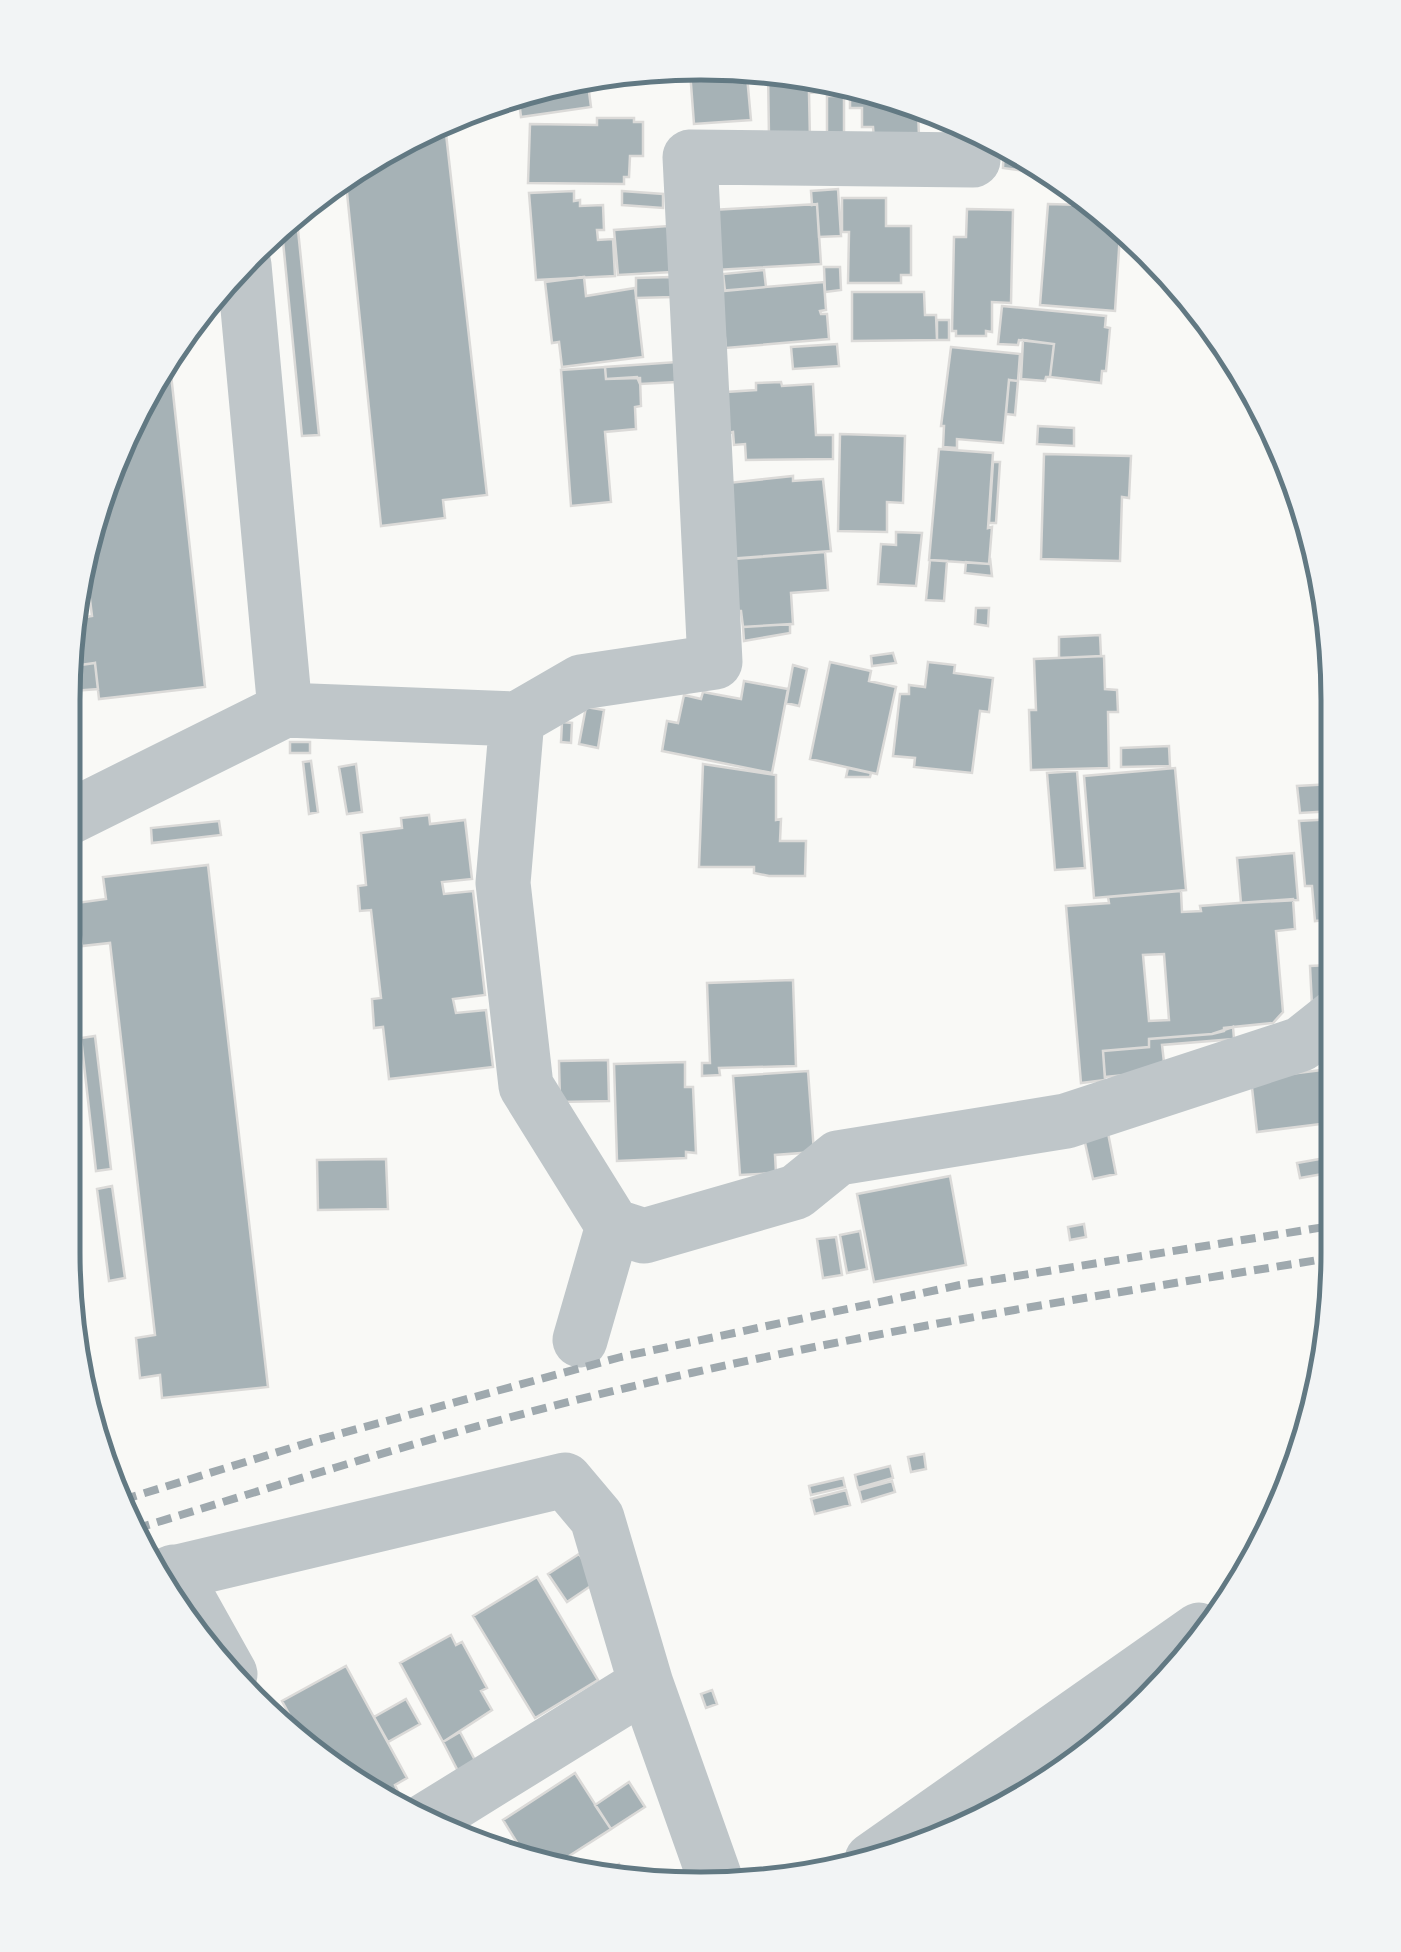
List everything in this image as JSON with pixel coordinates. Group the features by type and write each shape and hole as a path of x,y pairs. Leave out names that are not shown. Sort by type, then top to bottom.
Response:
{"street":[{"path":"80,812 285,710 516,719 580,682 715,662 690,157 973,160 974,144"},
{"path":"245,279 285,710"},
{"path":"516,719 503,883 526,1086 613,1226 644,1236 796,1192 838,1158 1066,1121 1301,1044 1321,1029"},
{"path":"580,1340 613,1226"},
{"path":"170,1573 564,1480 597,1518 646,1684 713,1872"},
{"path":"904,1838 1183,1641"},
{"path":"437,1813 646,1684"}],"building":[{"path":"691,80 748,82 751,120 694,124"},
{"path":"768,84 821,92 809,93 810,140 769,137"},
{"path":"589,90 591,107 521,117 520,107"},
{"path":"827,96 844,97 844,134 827,134"},
{"path":"850,98 918,120 919,137 874,139 873,127 862,127 862,108 850,108"},
{"path":"597,118 634,118 634,122 643,122 643,156 630,156 629,177 624,177 624,184 528,183 530,124 597,125"},
{"path":"446,135 487,495 443,500 445,518 381,526 347,191 390,163"},
{"path":"1003,159 1023,171 1003,168"},
{"path":"838,189 841,236 819,237 817,204 812,205 811,191"},
{"path":"574,191 574,201 580,200 580,206 603,205 604,230 597,230 598,240 613,239 615,276 536,280 529,193"},
{"path":"622,191 663,194 663,208 622,205"},
{"path":"842,198 886,198 886,226 911,226 911,275 901,275 901,283 848,283 849,232 842,232"},
{"path":"817,204 821,264 715,270 712,210"},
{"path":"1048,204 1073,205 1119,243 1115,311 1040,305"},
{"path":"967,209 1013,210 1011,303 992,302 992,332 986,331 986,336 956,336 956,331 952,331 954,237 966,237"},
{"path":"668,226 672,272 618,275 614,230"},
{"path":"296,230 319,435 302,436 283,242"},
{"path":"824,267 840,267 841,290 825,292"},
{"path":"764,270 766,287 725,291 723,274"},
{"path":"584,277 586,296 635,288 643,357 562,367 559,342 552,343 545,282"},
{"path":"672,277 673,297 636,298 636,278"},
{"path":"824,282 826,310 820,311 827,314 829,339 726,348 720,291"},
{"path":"852,292 924,292 925,315 936,315 937,340 852,341"},
{"path":"1002,306 1106,316 1105,327 1110,328 1101,383 1050,377 1054,344 1019,340 1018,345 998,344"},
{"path":"937,320 949,320 949,340 937,340"},
{"path":"1023,340 1054,344 1050,377 1045,381 1021,379"},
{"path":"837,344 839,366 793,369 791,347"},
{"path":"951,347 1020,354 1018,381 1009,380 1003,443 957,439 957,448 943,447 941,426"},
{"path":"677,362 677,382 640,384 637,377 606,379 605,367"},
{"path":"605,367 606,379 640,378 641,406 635,407 636,429 605,432 611,502 571,506 561,370"},
{"path":"171,377 205,687 99,699 95,663 81,665 85,617 92,616 92,579 113,501 144,426"},
{"path":"1009,380 1018,381 1015,415 1006,414"},
{"path":"781,382 782,386 813,384 816,435 833,435 833,459 746,460 745,444 734,445 733,432 728,433 726,392 756,390 756,383"},
{"path":"1038,426 1074,428 1074,446 1037,444"},
{"path":"840,434 905,436 903,503 887,502 887,532 838,531"},
{"path":"939,449 993,453 989,564 929,560"},
{"path":"1044,454 1131,456 1129,498 1122,497 1120,561 1041,559"},
{"path":"993,462 1000,462 996,523 989,523"},
{"path":"793,476 793,481 823,479 831,551 727,559 728,483"},
{"path":"896,532 922,533 916,586 878,584 881,544 896,545"},
{"path":"825,552 828,590 791,593 793,624 743,627 741,611 737,611 733,559"},
{"path":"990,558 992,576 965,573 966,562 989,564"},
{"path":"930,560 947,561 944,601 926,600"},
{"path":"976,608 989,608 988,626 975,624"},
{"path":"790,624 790,633 744,641 743,627"},
{"path":"1100,635 1101,656 1059,658 1059,637"},
{"path":"893,653 896,663 872,666 871,656"},
{"path":"1104,656 1105,689 1117,690 1118,712 1108,712 1109,768 1031,770 1029,710 1036,710 1034,659"},
{"path":"830,662 871,671 869,681 896,687 877,774 810,759"},
{"path":"928,662 955,665 954,673 993,678 989,712 980,711 972,773 914,767 915,758 893,756 900,694 909,694 909,685 925,687"},
{"path":"95,663 98,689 80,690 81,665"},
{"path":"793,665 807,669 799,706 786,703"},
{"path":"744,681 788,689 772,773 662,751 667,721 678,723 684,695 701,699 703,692 741,699"},
{"path":"586,707 604,710 598,748 579,744"},
{"path":"562,722 572,723 571,743 561,742"},
{"path":"290,742 310,742 310,753 290,753"},
{"path":"1169,746 1170,766 1121,767 1121,748"},
{"path":"311,761 318,812 309,814 303,762"},
{"path":"356,764 362,812 347,814 339,767"},
{"path":"703,764 776,775 780,841 806,841 805,876 769,876 754,873 754,867 699,867"},
{"path":"848,768 871,773 870,777 846,777"},
{"path":"1175,768 1186,890 1094,898 1084,776"},
{"path":"1077,771 1085,868 1055,870 1047,773"},
{"path":"1321,785 1321,812 1300,813 1297,786"},
{"path":"429,815 430,824 465,820 472,879 442,882 444,894 473,891 485,995 453,999 456,1013 486,1010 493,1067 389,1079 383,1027 374,1028 372,999 381,998 371,910 360,911 358,886 366,885 361,833 402,828 401,818"},
{"path":"1321,820 1321,920 1315,921 1312,886 1305,886 1299,821"},
{"path":"219,821 221,835 152,843 151,828"},
{"path":"1294,853 1298,900 1241,903 1237,858"},
{"path":"208,865 268,1387 162,1398 160,1375 140,1378 136,1338 155,1335 110,943 82,946 80,928 80,903 106,899 103,877"},
{"path":"1181,891 1182,912 1201,911 1200,906 1293,899 1295,929 1276,931 1283,1012 1273,1023 1224,1028 1212,1034 1149,1039 1149,1047 1103,1051 1105,1080 1081,1083 1066,906 1109,903 1108,897","holes":["1164,954 1169,1020 1149,1021 1143,955"]},
{"path":"1321,965 1321,1006 1312,1006 1310,966"},
{"path":"793,980 796,1066 719,1068 720,1075 702,1076 702,1063 710,1063 707,983"},
{"path":"1233,1027 1234,1039 1162,1045 1165,1071 1105,1077 1103,1051 1149,1047 1149,1039 1212,1034"},
{"path":"95,1036 111,1169 96,1171 81,1038"},
{"path":"608,1060 609,1101 560,1102 559,1061"},
{"path":"685,1062 685,1087 693,1087 696,1153 686,1152 686,1158 617,1161 614,1064"},
{"path":"1321,1070 1321,1124 1257,1132 1251,1079"},
{"path":"808,1071 814,1152 775,1155 776,1173 740,1175 733,1076"},
{"path":"1108,1133 1116,1174 1093,1179 1084,1138"},
{"path":"386,1159 388,1209 318,1210 317,1160"},
{"path":"1321,1159 1321,1174 1300,1178 1297,1163"},
{"path":"950,1176 966,1265 874,1282 857,1194"},
{"path":"112,1186 125,1278 109,1281 97,1189"},
{"path":"1084,1224 1086,1237 1070,1240 1068,1227"},
{"path":"860,1231 867,1269 847,1273 840,1235"},
{"path":"836,1237 842,1275 823,1278 817,1239"},
{"path":"924,1454 926,1469 911,1472 908,1457"},
{"path":"890,1466 893,1478 858,1488 855,1475"},
{"path":"843,1478 845,1487 811,1495 809,1486"},
{"path":"892,1481 895,1492 862,1502 859,1490"},
{"path":"846,1490 850,1505 815,1514 811,1499"},
{"path":"579,1554 598,1581 567,1602 548,1574"},
{"path":"537,1577 598,1680 535,1718 473,1616"},
{"path":"451,1635 456,1645 462,1642 487,1688 481,1691 492,1710 443,1742 400,1663"},
{"path":"346,1666 407,1778 395,1785 399,1794 323,1744 291,1718 282,1701"},
{"path":"712,1690 717,1704 706,1708 701,1694"},
{"path":"406,1699 420,1724 388,1742 374,1717"},
{"path":"460,1732 477,1764 459,1773 443,1742"},
{"path":"575,1773 611,1829 567,1857 518,1844 503,1820"},
{"path":"629,1782 645,1807 611,1829 595,1805"}],"railway":[{"path":"131,1497 317,1440 621,1357 960,1285 1321,1228"},
{"path":"144,1526 505,1419 718,1367 982,1316 1321,1260"}]}
